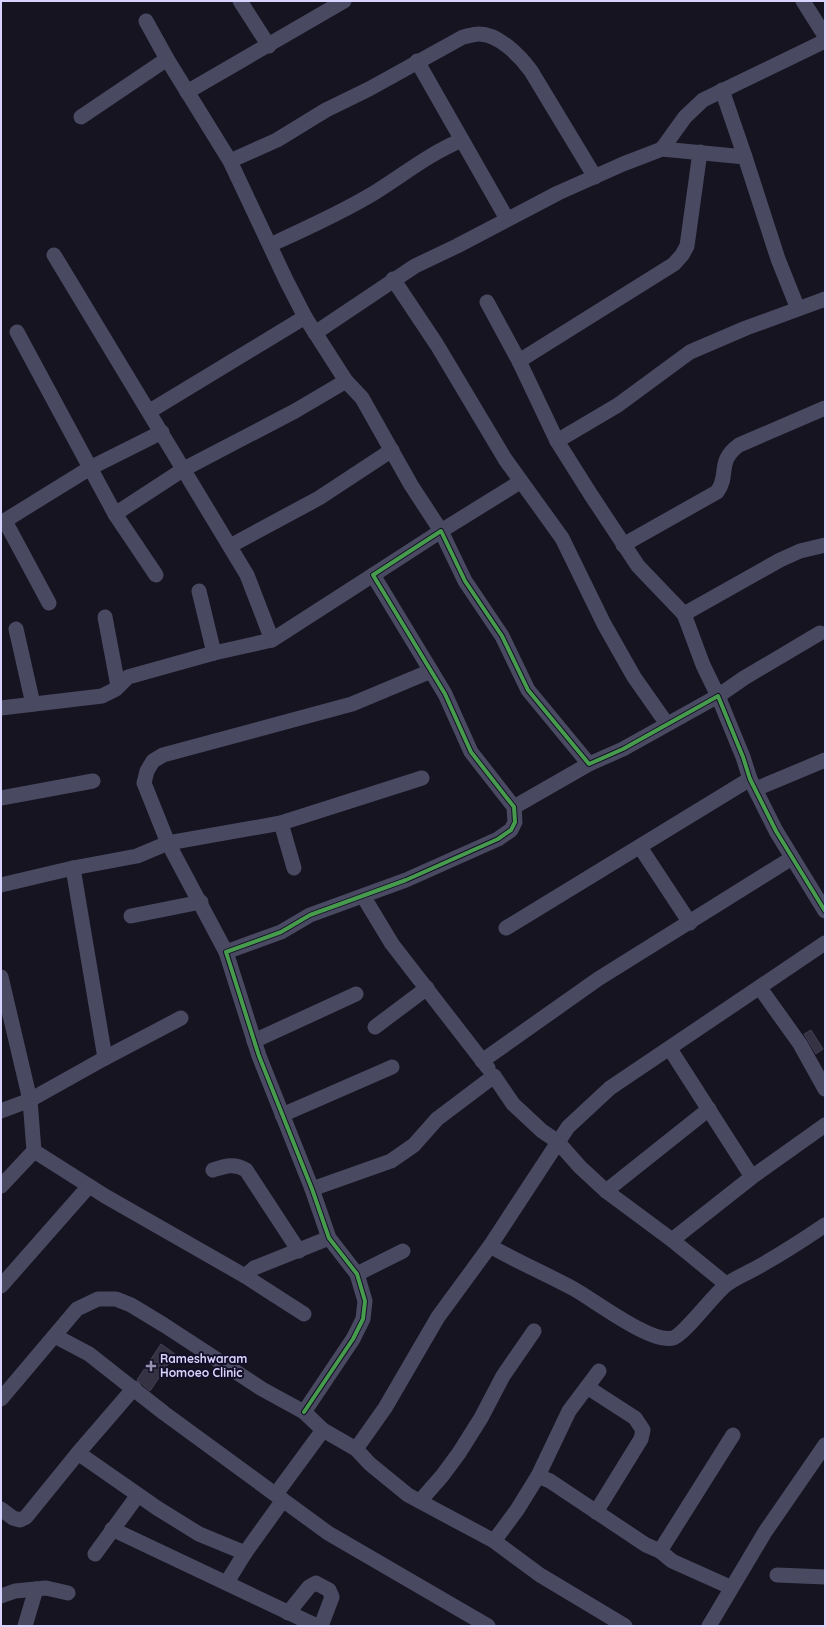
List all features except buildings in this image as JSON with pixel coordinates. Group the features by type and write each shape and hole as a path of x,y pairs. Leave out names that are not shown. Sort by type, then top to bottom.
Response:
{"street":[{"path":"240,1 269,46"},
{"path":"187,92 269,46 344,1"},
{"path":"803,1 825,36"},
{"path":"146,21 167,59 230,161 305,317 346,381 362,398 411,485 442,531 465,581 502,636 528,690 589,764"},
{"path":"230,161 277,140 326,110 369,89 417,61 463,37 480,34 499,40 519,55 531,71 595,177"},
{"path":"662,149 690,113 703,100 825,42"},
{"path":"81,117 167,59"},
{"path":"417,61 507,219"},
{"path":"722,90 773,245 798,309"},
{"path":"270,245 327,219 360,200 440,149 462,140"},
{"path":"315,333 393,279 415,266 457,246 558,193 662,149 745,157"},
{"path":"519,361 674,264 682,255 687,246 700,152"},
{"path":"54,255 150,411 253,586 272,640"},
{"path":"393,279 437,345 520,482 562,538 604,624 634,677 667,724"},
{"path":"557,441 618,405 690,352 746,328 825,299"},
{"path":"487,302 519,361 557,441 638,566 684,614 703,665 718,696 753,784 776,831 825,911"},
{"path":"150,411 305,317"},
{"path":"17,332 115,514 156,575"},
{"path":"115,514 184,468 249,436 346,381"},
{"path":"623,545 717,492 722,485 725,460 731,451 739,445 825,408"},
{"path":"49,603 3,522 90,468 162,432"},
{"path":"230,546 319,498 392,450"},
{"path":"1,708 102,696 118,686 128,677 214,653 272,640 520,482"},
{"path":"684,614 780,560 800,552 825,545"},
{"path":"226,952 281,932 310,915 406,880 498,839 511,830 515,822 514,807 470,752 446,694 373,575"},
{"path":"198,591 214,653"},
{"path":"105,617 118,686"},
{"path":"16,629 33,704"},
{"path":"514,807 589,764 622,749 718,696 744,678 820,634"},
{"path":"304,1412 331,1369 353,1339 363,1319 365,1301 357,1274 329,1238 312,1189 254,1041 226,952 201,902 168,843 144,783 147,771 153,761 162,755 352,704 431,671"},
{"path":"506,928 640,847 753,784 825,760"},
{"path":"1,885 73,868 137,856 168,843 281,823 422,778"},
{"path":"1,798 93,781"},
{"path":"281,823 294,868"},
{"path":"640,847 690,922"},
{"path":"482,1060 598,979 792,858"},
{"path":"73,868 105,1058"},
{"path":"363,896 392,944 482,1060 513,1104 542,1131 558,1141 580,1167 606,1191 672,1240 726,1284"},
{"path":"131,916 201,902"},
{"path":"356,1449 385,1408 438,1317 490,1246 568,1127 610,1088 825,943"},
{"path":"1,977 30,1100 34,1151 1,1186"},
{"path":"375,1027 427,988"},
{"path":"760,988 800,1044 825,1089"},
{"path":"254,1041 356,994"},
{"path":"1,1111 30,1100 181,1018"},
{"path":"670,1048 752,1177"},
{"path":"282,1115 392,1067"},
{"path":"312,1189 391,1161 414,1145 437,1119 494,1076"},
{"path":"606,1191 709,1109"},
{"path":"672,1240 752,1177 825,1125"},
{"path":"34,1151 89,1186 246,1276 304,1314"},
{"path":"213,1170 229,1165 239,1166 246,1170 298,1251"},
{"path":"1,1286 89,1186"},
{"path":"490,1246 520,1264 574,1290 613,1316 658,1337 673,1338 683,1332 726,1284 802,1241 825,1225"},
{"path":"246,1276 254,1268 329,1238"},
{"path":"357,1274 403,1251"},
{"path":"1,1399 77,1309 98,1299 116,1299 131,1305 164,1324 262,1389 304,1412 323,1430 356,1449 370,1464 408,1495 494,1541 540,1576 625,1626"},
{"path":"420,1501 442,1476 459,1453 481,1418 503,1376 534,1331"},
{"path":"55,1336 89,1354 164,1413 328,1533 488,1626"},
{"path":"494,1541 517,1510 538,1476 569,1411 599,1371"},
{"path":"587,1387 635,1418 643,1430 641,1439 596,1512"},
{"path":"1,1509 13,1518 20,1520 26,1517 78,1453 134,1388"},
{"path":"227,1582 323,1430"},
{"path":"660,1551 733,1435"},
{"path":"709,1626 730,1587 765,1532 825,1445"},
{"path":"78,1453 138,1495 199,1534 245,1553"},
{"path":"810,1467 825,1468"},
{"path":"538,1476 550,1481 646,1546 660,1551 672,1561 730,1587"},
{"path":"95,1554 138,1495"},
{"path":"112,1529 227,1582 317,1626"},
{"path":"777,1575 825,1578"},
{"path":"288,1613 309,1587 316,1583 329,1590 332,1597 321,1626"},
{"path":"1,1596 16,1591 46,1588 68,1593"},
{"path":"25,1626 36,1589"}],"cycle path":[{"path":"304,1412 353,1339 363,1319 365,1301 357,1274 329,1238 312,1189 259,1056 226,952 281,932 310,915 406,880 498,839 511,830 515,822 514,807 471,752 445,694 373,575 441,531 465,581 502,636 528,690 589,764 623,749 718,696 743,757 750,779 776,831 825,911"}],"place":[{"name":"Rameshwaram Homoeo Clinic","path":"151,1366"}]}
